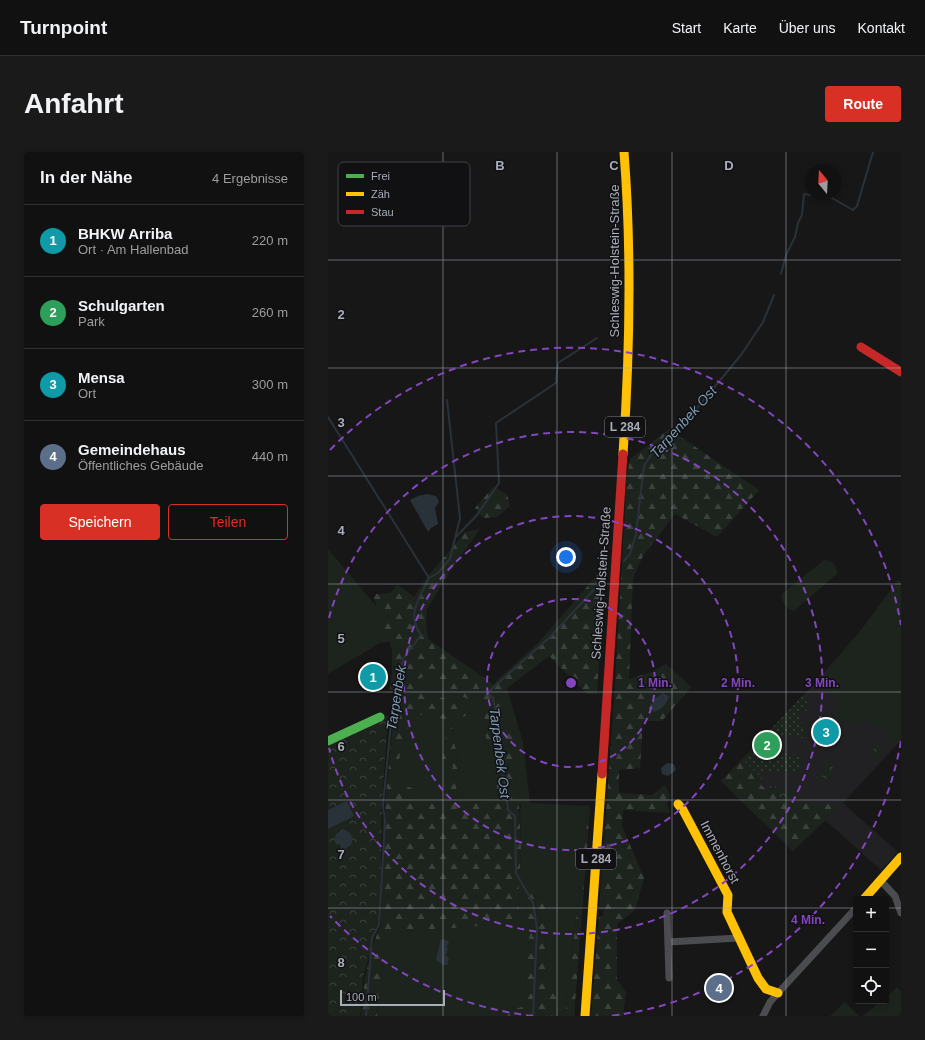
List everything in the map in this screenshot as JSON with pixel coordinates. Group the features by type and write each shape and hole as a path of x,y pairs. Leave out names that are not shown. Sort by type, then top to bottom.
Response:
{"main road":[{"name":"Schleswig-Holstein-Straße","path":"585,1016 626,412 629,219 624,152"},
{"path":"861,348 901,372"},
{"path":"328,741 380,717"},
{"name":"Immenhorst","path":"678,804 683,810 728,895 727,912 758,978 766,989 778,993"},
{"path":"867,896 901,857"}],"street":[{"path":"881,881 895,896 901,913"},
{"path":"764,1016 770,1002 853,911"},
{"path":"667,913 669,978"},
{"path":"668,942 739,938"}],"shaded area":[{"path":"427,494 436,496 439,502 435,508 438,524 431,528 428,532 410,500"},
{"path":"898,580 901,582 901,740 843,803 898,852 881,870 825,820 793,851 721,781 817,681 861,630"},
{"path":"663,693 669,696 668,699 659,710 654,712 651,708 653,700"},
{"path":"667,763 674,764 676,770 668,776 662,774 661,768"},
{"path":"347,801 354,816 328,829 328,810"},
{"path":"343,830 349,832 353,838 351,845 346,848 341,848 340,844 337,845 334,839 337,833"},
{"path":"441,939 449,941 446,955 449,959 447,965 443,965 436,960"}],"green space":[{"path":"669,429 759,490 717,537 675,514 643,556 633,578 629,679 652,672 666,664 691,687 662,721 643,721 640,768 619,770 619,793 652,795 665,785 670,796 667,804 670,813 623,810 622,826 644,878 635,910 617,924 617,980 626,992 623,1016 591,1016 599,917 603,916 604,910 599,910 614,699 627,475 630,459"},
{"path":"493,487 507,494 510,506 497,517 483,518 475,508"},
{"path":"480,529 452,568 427,609 426,624 428,639 493,684 538,643 605,566 597,694 587,694 549,656 498,695 502,721 515,735 514,766 519,803 521,849 518,897 519,919 515,923 392,933 385,942 377,1016 361,1016 365,977 374,942 381,925 383,823 386,812 385,804 395,702 398,692 390,689 392,650 374,598 376,594 390,593 398,585 414,597 425,580 465,532","holes":["428,674 450,692 484,705 485,732 498,798 468,804 456,796 458,762 451,723 467,715 453,701 440,697 412,683","412,713 448,720 442,761 453,766 444,805 412,798 412,788 395,783 401,749"]},
{"path":"328,549 388,620 401,640 380,643 328,674"},
{"path":"824,560 830,561 834,564 837,569 837,574 794,611 787,608 781,597 783,593"},
{"path":"898,580 901,582 901,740 896,745 873,723 834,720 836,696 817,681 861,630"},
{"path":"428,674 450,692 484,705 485,732 498,798 468,804 456,796 458,762 451,722 467,715 453,701 440,697 412,683"},
{"path":"507,688 523,742 530,803 589,806 565,1016 552,1016 557,999 545,978 546,909 526,901 530,930 526,966 525,1006 497,1014 496,1016 377,1016 385,942 392,933 515,923 519,919 518,897 521,849 520,810 522,806 519,803 514,766 515,735 502,721 498,695","holes":["441,940 448,950 446,955 437,960"]},
{"path":"802,696 807,700 806,713 800,713 799,722 805,723 805,734 803,734 803,738 780,736 779,753 802,755 800,771 792,771 791,773 763,771 761,783 758,774 743,759"},
{"path":"412,712 448,720 442,761 454,766 444,805 412,798 395,783 401,749"},
{"path":"388,715 382,803 380,916 363,977 360,1016 328,1016 328,743"},
{"path":"877,746 882,747 884,752 878,760 874,761 871,758 874,748"},
{"path":"743,759 758,774 762,786 782,800 813,802 840,806 793,851 721,781"},
{"path":"823,761 833,761 832,780 822,778"},
{"path":"770,786 782,787 782,791 794,792 794,795 797,795 796,799 782,800 770,791"},
{"path":"589,806 590,810 574,1016 565,1016"},
{"path":"535,889 546,909 545,978 557,999 552,1016 496,1016 496,1014 525,1006 526,966 530,930 526,901"},
{"path":"897,987 901,991 901,1016 863,1016 877,1004 889,1004 889,994"},
{"path":"845,1002 859,1016 830,1016"}],"waterway":[{"name":"Tarpenbek Ost","path":"781,274 786,255 795,237 798,223 802,215 804,194 832,198 853,210 857,206 873,152"},
{"name":"Tarpenbek Ost","path":"624,561 630,554 636,534 644,466 652,453 697,408 741,355 763,322 774,295"},
{"path":"455,538 477,515 499,483 496,423 556,383 558,363 597,338"},
{"path":"429,578 438,573 450,559 460,518 447,400"},
{"name":"Tarpenbek","path":"328,417 429,578 418,600 414,613 417,627 421,635 403,659 393,702 383,805 385,822 379,925 372,938 366,1016"},
{"name":"Tarpenbek Ost","path":"533,1016 537,928 533,903 516,873 515,816 508,810 497,718 493,698 487,693 551,636 602,581"}],"traffic: fast":[{"path":"328,741 380,717"}],"traffic: slow":[{"path":"623,454 629,341 629,265 627,190 624,152"},
{"path":"585,1016 602,774"},
{"path":"678,804 683,810 728,895 727,912 758,978 766,989 778,993"},
{"path":"867,896 901,857"}],"traffic: jam":[{"path":"861,347 901,372"},
{"path":"602,774 623,454"}],"place":[{"name":"BHKW Arriba","path":"373,677"},
{"name":"Mensa","path":"826,732"},
{"name":"Schulgarten","path":"767,745"},
{"name":"Gemeindehaus","path":"719,988"}]}
